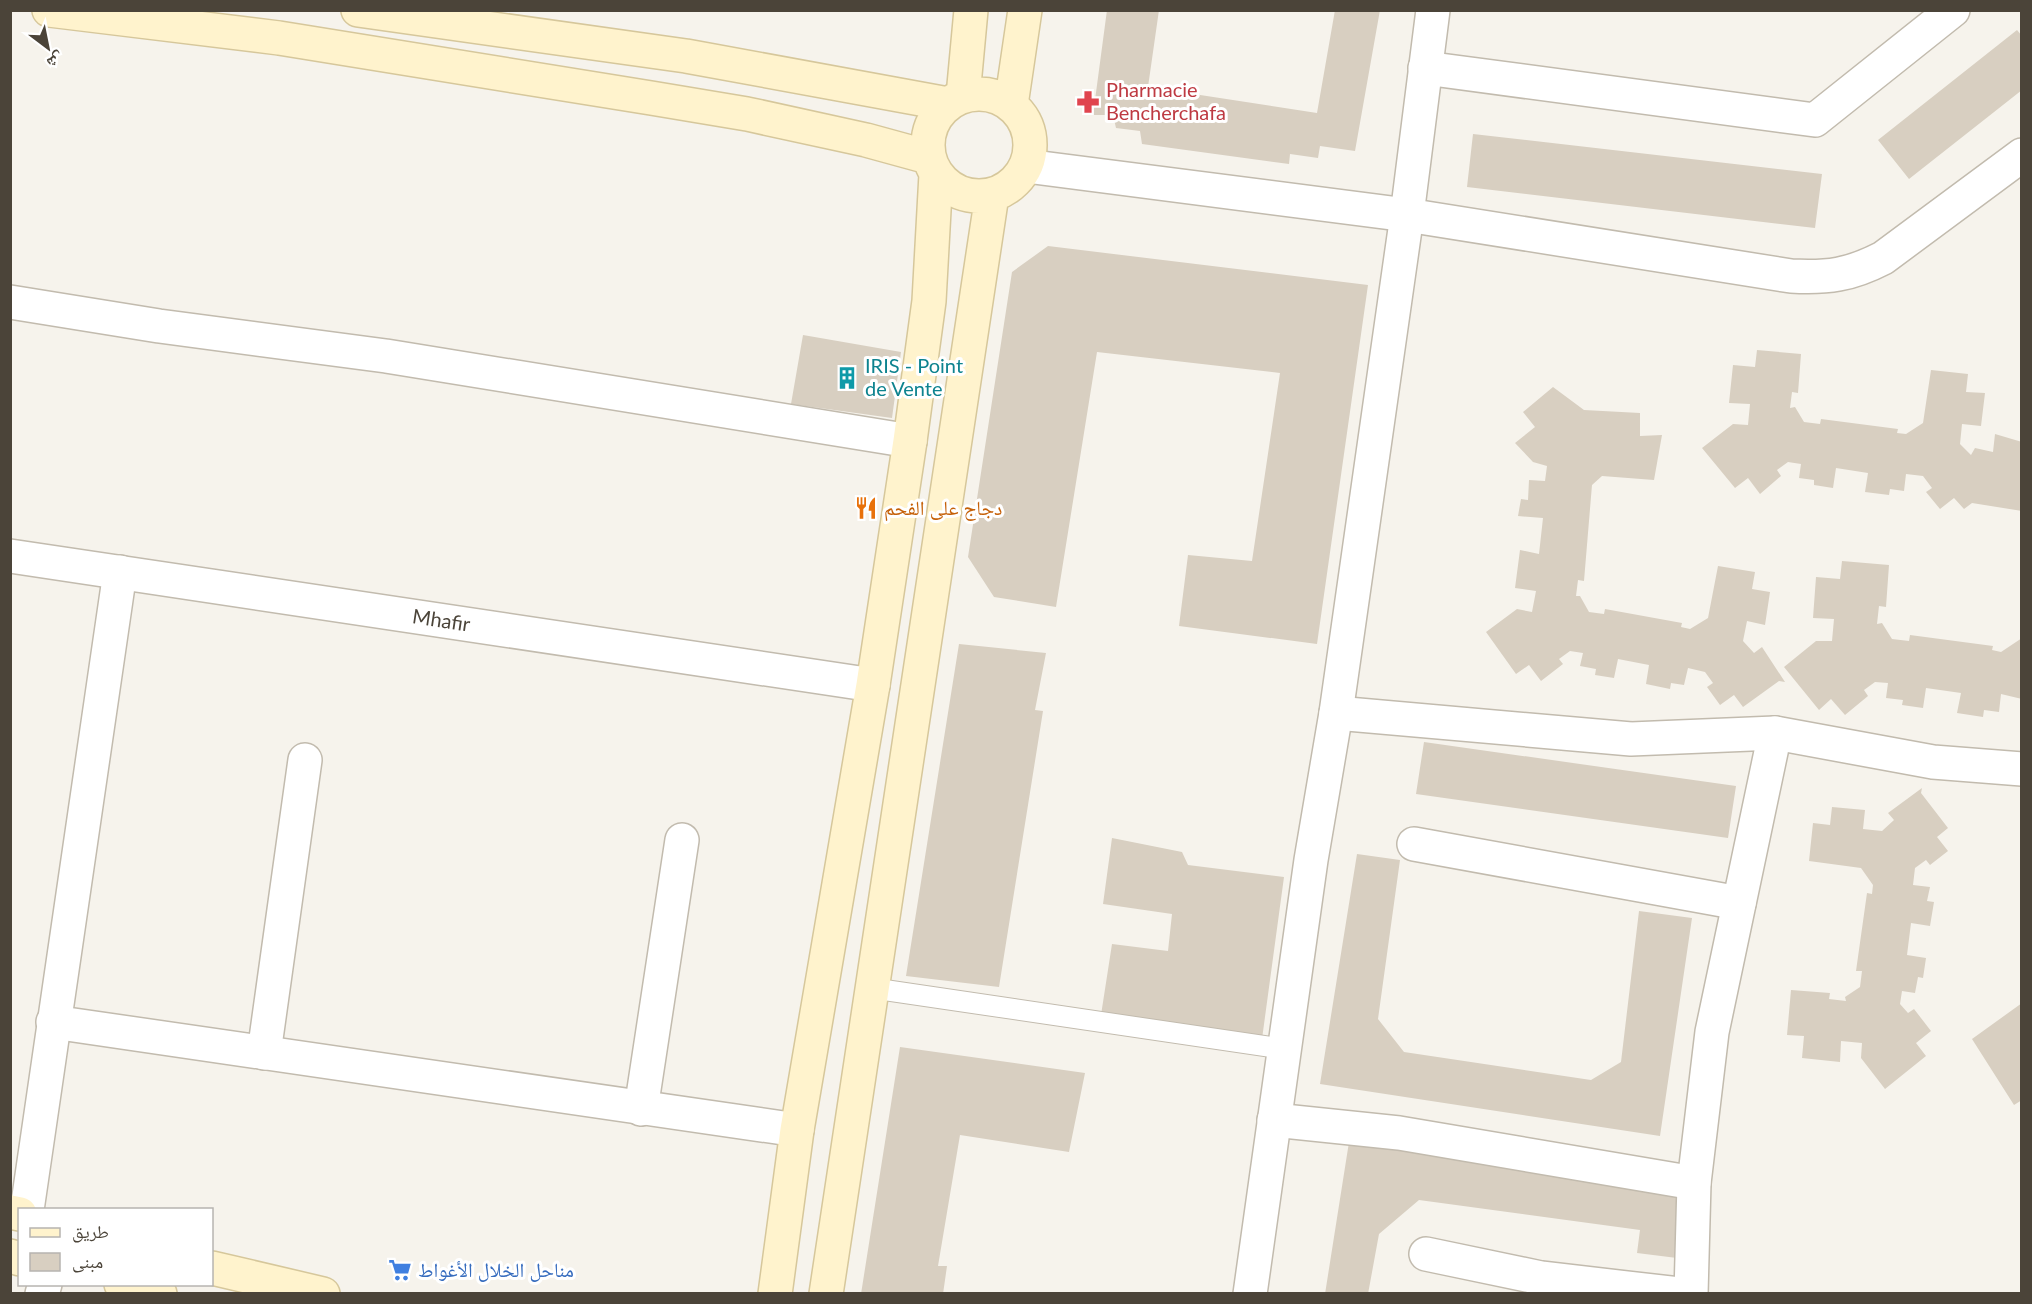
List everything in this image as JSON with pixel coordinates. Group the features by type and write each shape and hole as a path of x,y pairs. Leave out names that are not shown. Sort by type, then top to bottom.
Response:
{"street":[{"path":"49,10 279,38 758,117 866,140 932,165 947,185 961,193 976,196 992,195 1016,181 1026,166 1030,150 1030,133 1023,117 997,96 980,94 956,100 686,56 358,10"},
{"path":"775,1293 797,1130 873,685 929,301 932,165 930,129 937,115 956,100 971,10"},
{"path":"1011,105 1025,10"},
{"path":"1250,1293 1311,860 1336,713 1407,215 1432,10"},
{"path":"1425,68 1815,120 1953,10"},
{"path":"1026,166 1407,215 1791,276 1827,278 1861,269 1883,258 2022,155"},
{"path":"826,1293 992,195"},
{"path":"10,302 159,326 386,356 910,441"},
{"name":"Mhafir","path":"10,556 873,685"},
{"path":"27,1208 120,572"},
{"path":"1336,713 1631,739 1775,733 1933,762 2022,769"},
{"path":"1691,1293 1694,1183 1712,1032 1775,733"},
{"path":"264,1053 305,760"},
{"path":"641,1109 682,840"},
{"path":"1414,844 1738,903"},
{"path":"53,1022 797,1130"},
{"path":"1274,1120 1399,1133 1694,1183"},
{"path":"1426,1254 1541,1278 1679,1293"},
{"path":"213,1268 323,1293"},
{"path":"129,1286 159,1293"}],"lane":[{"path":"871,988 1284,1049"}],"building":[{"path":"1107,10 1159,10 1148,87 1317,113 1335,10 1380,10 1355,151 1320,146 1318,158 1290,154 1289,164 1142,144 1140,131 1116,128 1113,115 1093,115"},
{"path":"2017,30 2022,36 2022,90 1909,179 1878,140"},
{"path":"1473,134 1822,174 1815,228 1467,187"},
{"path":"1048,246 1368,285 1317,644 1179,626 1188,555 1252,561 1280,373 1097,352 1056,607 994,597 968,557 1012,272"},
{"name":"IRIS - Point de Vente","path":"803,335 901,352 892,418 791,404"},
{"path":"1757,350 1801,354 1798,393 1792,392 1790,408 1795,407 1804,422 1820,424 1821,419 1898,429 1897,433 1906,434 1923,423 1931,370 1968,374 1966,392 1985,393 1981,426 1962,424 1960,444 1971,455 1975,448 1993,452 1995,434 2022,442 2022,511 1972,503 1964,509 1954,498 1940,509 1926,492 1932,488 1923,476 1906,474 1904,491 1890,489 1889,495 1865,492 1868,473 1836,468 1833,488 1814,485 1814,480 1799,478 1801,464 1788,462 1777,470 1781,476 1760,494 1748,478 1735,488 1702,448 1733,424 1748,425 1750,404 1729,403 1733,365 1755,367"},
{"path":"1553,387 1584,410 1640,413 1640,436 1662,435 1654,480 1602,476 1592,485 1584,581 1578,580 1576,596 1580,596 1589,612 1604,614 1605,609 1682,623 1681,627 1690,629 1708,618 1718,566 1755,572 1752,589 1770,592 1765,625 1747,621 1743,641 1754,653 1762,647 1785,682 1779,681 1743,707 1734,695 1720,705 1707,687 1713,683 1705,672 1688,668 1684,685 1671,683 1670,689 1646,684 1649,665 1618,659 1614,678 1595,675 1596,669 1580,666 1583,653 1570,651 1559,659 1563,664 1541,681 1529,665 1516,674 1486,632 1517,609 1532,612 1536,591 1515,588 1520,550 1539,554 1543,518 1518,516 1521,499 1528,500 1529,480 1545,481 1547,466 1533,462 1515,443 1535,427 1523,412"},
{"path":"1842,561 1889,565 1886,607 1879,606 1877,624 1882,623 1892,639 1909,641 1910,635 1993,646 1992,650 2001,652 2022,638 2022,699 2001,694 1999,712 1984,710 1983,717 1957,713 1961,693 1926,688 1923,708 1902,705 1903,700 1886,698 1888,683 1875,682 1864,690 1868,696 1845,715 1831,699 1819,710 1784,667 1816,641 1832,641 1834,619 1813,618 1816,577 1840,579"},
{"path":"959,644 1046,653 1035,710 1043,711 999,987 906,976"},
{"path":"1424,742 1736,786 1728,838 1416,794"},
{"path":"1922,788 1921,793 1948,828 1937,837 1948,851 1930,865 1926,860 1915,868 1913,885 1930,887 1927,901 1934,902 1930,926 1911,923 1907,955 1926,958 1923,978 1918,977 1915,993 1902,991 1900,1004 1908,1013 1914,1009 1931,1031 1916,1043 1926,1056 1885,1089 1861,1058 1862,1043 1841,1041 1840,1062 1802,1058 1804,1036 1787,1035 1791,990 1830,993 1829,999 1846,1001 1845,997 1860,987 1862,971 1856,971 1867,893 1872,894 1873,885 1861,868 1809,861 1813,823 1830,825 1832,807 1865,810 1863,829 1882,831 1894,820 1888,813"},
{"path":"1112,838 1182,852 1188,865 1284,877 1262,1039 1101,1015 1112,944 1168,951 1172,914 1103,904"},
{"path":"1357,854 1400,860 1378,1019 1404,1052 1591,1080 1621,1062 1639,911 1692,918 1660,1136 1320,1084"},
{"path":"2022,1003 2022,1100 2014,1105 1972,1039"},
{"path":"900,1047 1085,1073 1069,1152 960,1135 938,1266 947,1266 943,1294 861,1294"},
{"path":"1349,1142 1669,1191 1684,1207 1677,1258 1637,1253 1640,1230 1419,1200 1379,1234 1368,1294 1325,1294"}],"place":[{"name":"Pharmacie Bencherchafa","path":"1088,102"},
{"name":"IRIS - Point de Vente","path":"847,378"},
{"name":"دجاج على الفحم","path":"866,508"},
{"name":"مناحل الخلال الأغواط","path":"400,1270"}]}
